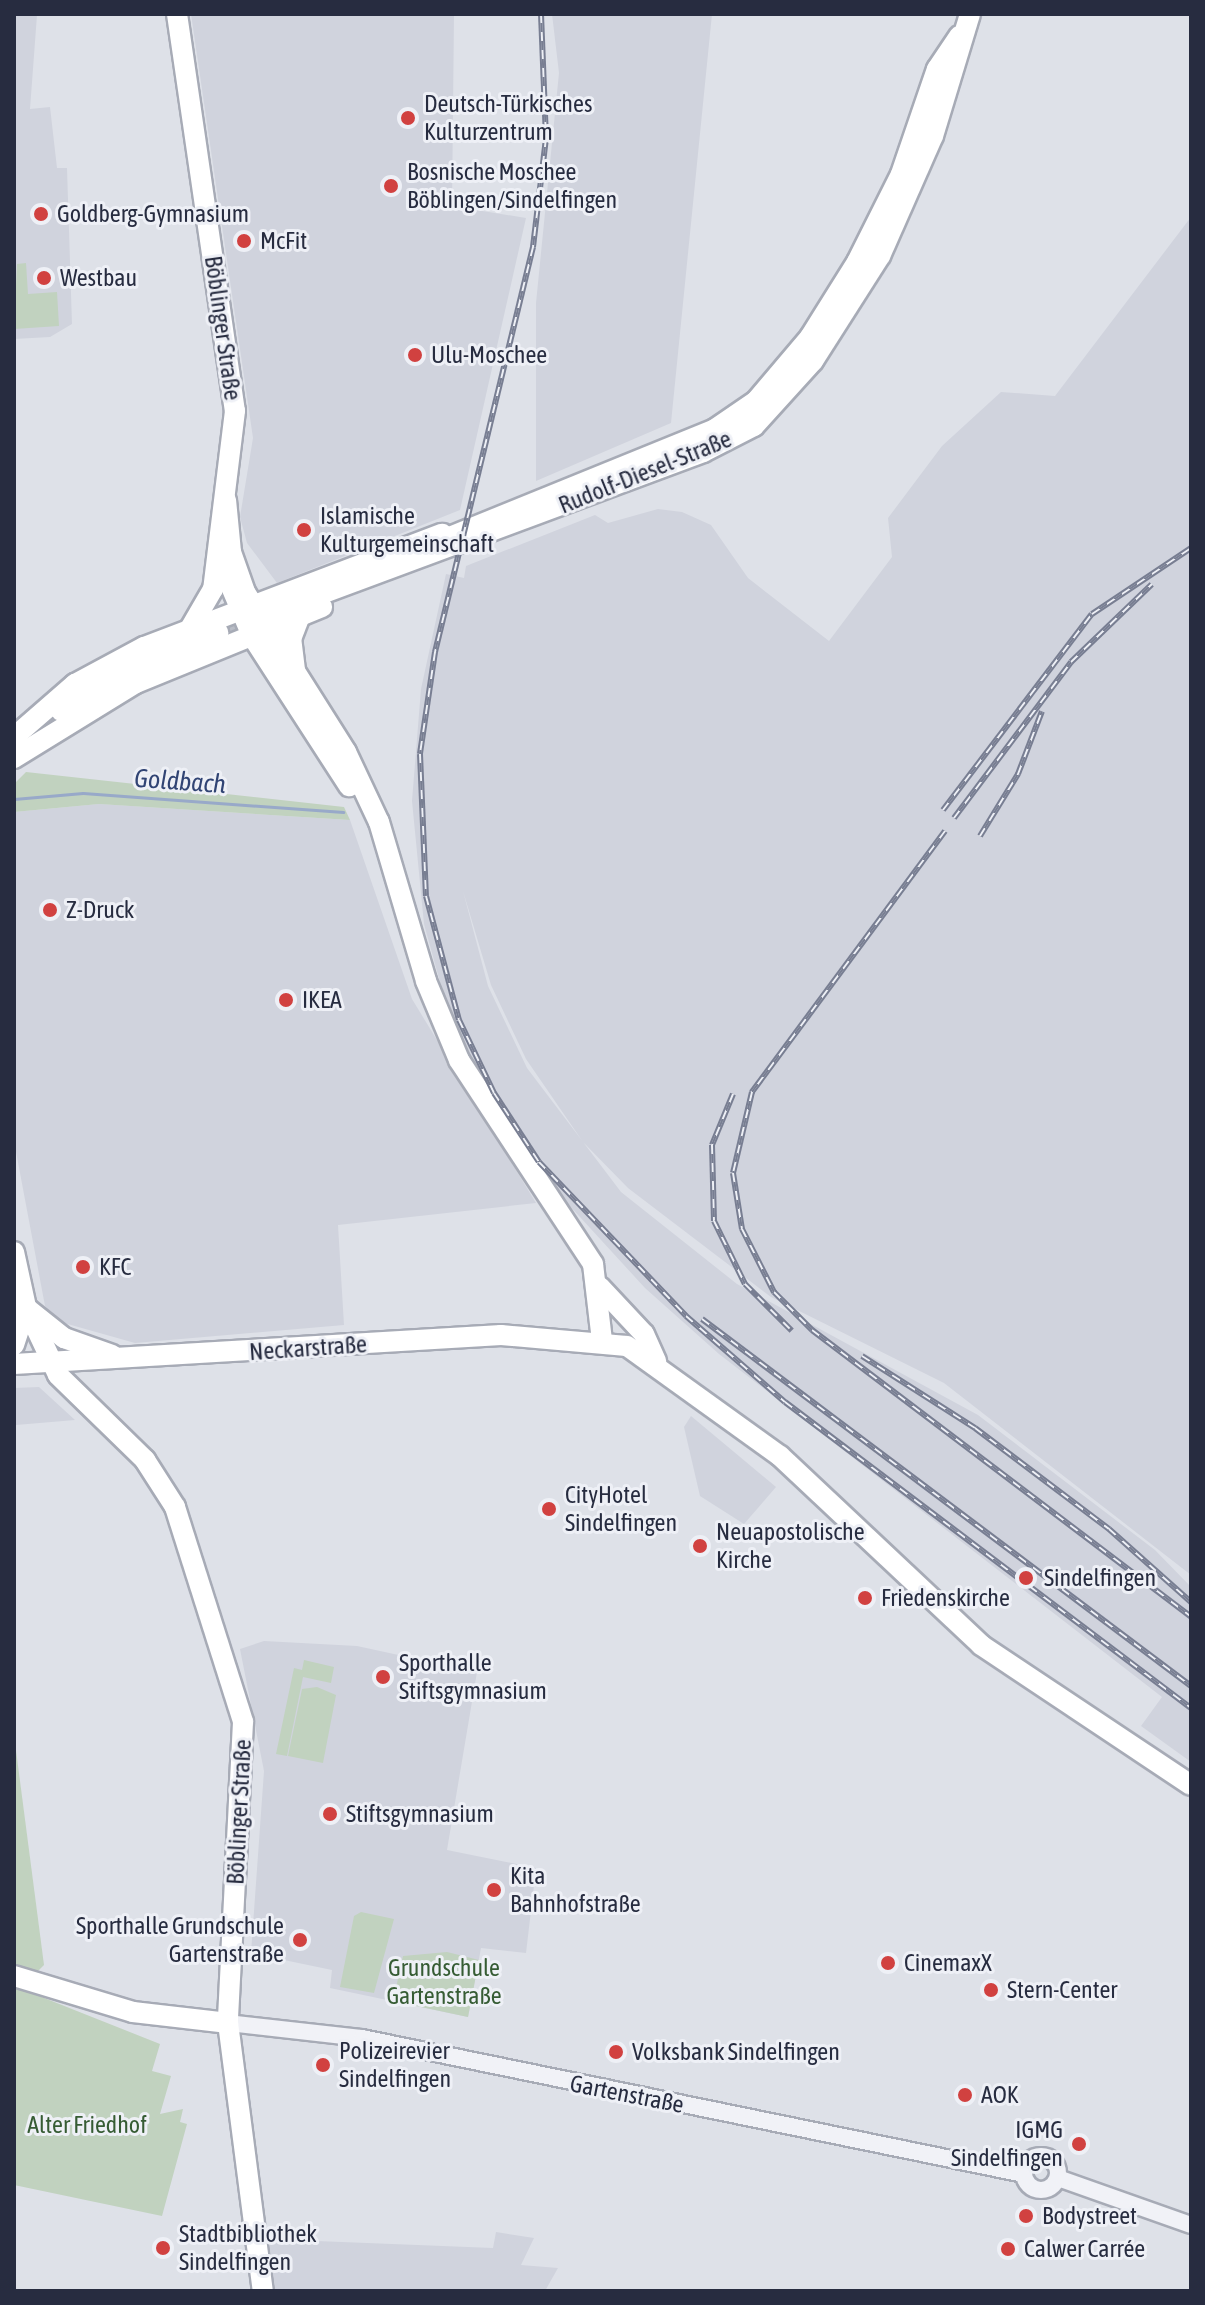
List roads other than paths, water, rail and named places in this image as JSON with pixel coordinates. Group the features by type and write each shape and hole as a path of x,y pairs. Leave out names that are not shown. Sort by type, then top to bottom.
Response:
{"main road":[{"name":"Böblinger Straße","path":"177,14 233,387 226,500 216,546 210,632"},
{"name":"Rudolf-Diesel-Straße","path":"263,626 402,561 705,433 756,401 810,337 864,250 911,149 937,69 969,14"},
{"name":"Rudolf-Diesel-Straße","path":"263,626 300,616 456,538 722,445 777,404 846,314 899,218 969,14"},
{"name":"Böblinger Straße","path":"226,500 231,552 244,608"},
{"path":"14,756 136,683 244,608 456,538"},
{"name":"Böblinger Straße","path":"216,546 244,608 263,626"},
{"path":"297,678 291,647 300,616"},
{"path":"14,756 29,728 127,671 210,632 263,626"},
{"path":"263,626 354,769 459,1060 593,1264 600,1287 602,1341"},
{"path":"263,626 392,870"},
{"name":"Böblinger Straße","path":"14,1252 26,1307 51,1363 83,1401 145,1460 175,1507 243,1722 228,2023 263,2291"},
{"path":"600,1287 644,1334 656,1361 780,1456 970,1636 1191,1785"},
{"path":"14,1345 26,1307 64,1338 126,1360"},
{"name":"Neckarstraße","path":"14,1364 126,1360 501,1335 602,1341 656,1361"},
{"path":"83,1401 85,1383 101,1361"},
{"path":"14,1976 133,2012 228,2023"}],"street":[{"name":"Gartenstraße","path":"228,2023 301,2027 1024,2174 1040,2190 1058,2178"},
{"path":"1024,2174 1030,2160 1045,2157 1058,2178 1191,2225"}],"waterway":[{"name":"Goldbach","path":"14,799 83,793 343,812"}],"tunnel":[{"path":"218,633 262,616"}],"railway":[{"path":"541,14 546,138 533,247 435,652 420,754 426,896 459,1020 494,1093 539,1162 686,1316 785,1402 1191,1708"},
{"path":"943,810 1092,614 1191,548"},
{"path":"954,818 1071,662 1152,584"},
{"path":"980,836 1018,774 1042,711"},
{"path":"945,831 752,1092 733,1173 742,1229 774,1292 812,1330 1191,1617"},
{"path":"733,1094 712,1145 714,1221 745,1284 792,1331"},
{"path":"702,1319 1191,1686"},
{"path":"862,1356 975,1428 1109,1529 1191,1602"}],"place":[{"name":"Deutsch-Türkisches Kulturzentrum","path":"408,118"},
{"name":"Bosnische Moschee Böblingen/Sindelfingen","path":"391,186"},
{"name":"Goldberg-Gymnasium","path":"41,214"},
{"name":"McFit","path":"244,241"},
{"name":"Westbau","path":"44,278"},
{"name":"Ulu-Moschee","path":"415,355"},
{"name":"Islamische Kulturgemeinschaft","path":"304,530"},
{"name":"Z-Druck","path":"50,910"},
{"name":"IKEA","path":"286,1000"},
{"name":"KFC","path":"83,1267"},
{"name":"CityHotel Sindelfingen","path":"549,1509"},
{"name":"Neuapostolische Kirche","path":"700,1546"},
{"name":"Sindelfingen","path":"1026,1578"},
{"name":"Friedenskirche","path":"865,1598"},
{"name":"Sporthalle Stiftsgymnasium","path":"383,1677"},
{"name":"Stiftsgymnasium","path":"330,1814"},
{"name":"Kita Bahnhofstraße","path":"494,1890"},
{"name":"Sporthalle Grundschule Gartenstraße","path":"300,1940"},
{"name":"CinemaxX","path":"888,1963"},
{"name":"Stern-Center","path":"991,1990"},
{"name":"Volksbank Sindelfingen","path":"616,2052"},
{"name":"Polizeirevier Sindelfingen","path":"323,2065"},
{"name":"AOK","path":"965,2095"},
{"name":"IGMG Sindelfingen","path":"1079,2144"},
{"name":"Bodystreet","path":"1026,2216"},
{"name":"Stadtbibliothek Sindelfingen","path":"163,2248"},
{"name":"Calwer Carrée","path":"1008,2249"}],"park label":[{"name":"Grundschule Gartenstraße","path":"444,1982"},
{"name":"Alter Friedhof","path":"87,2125"}]}
